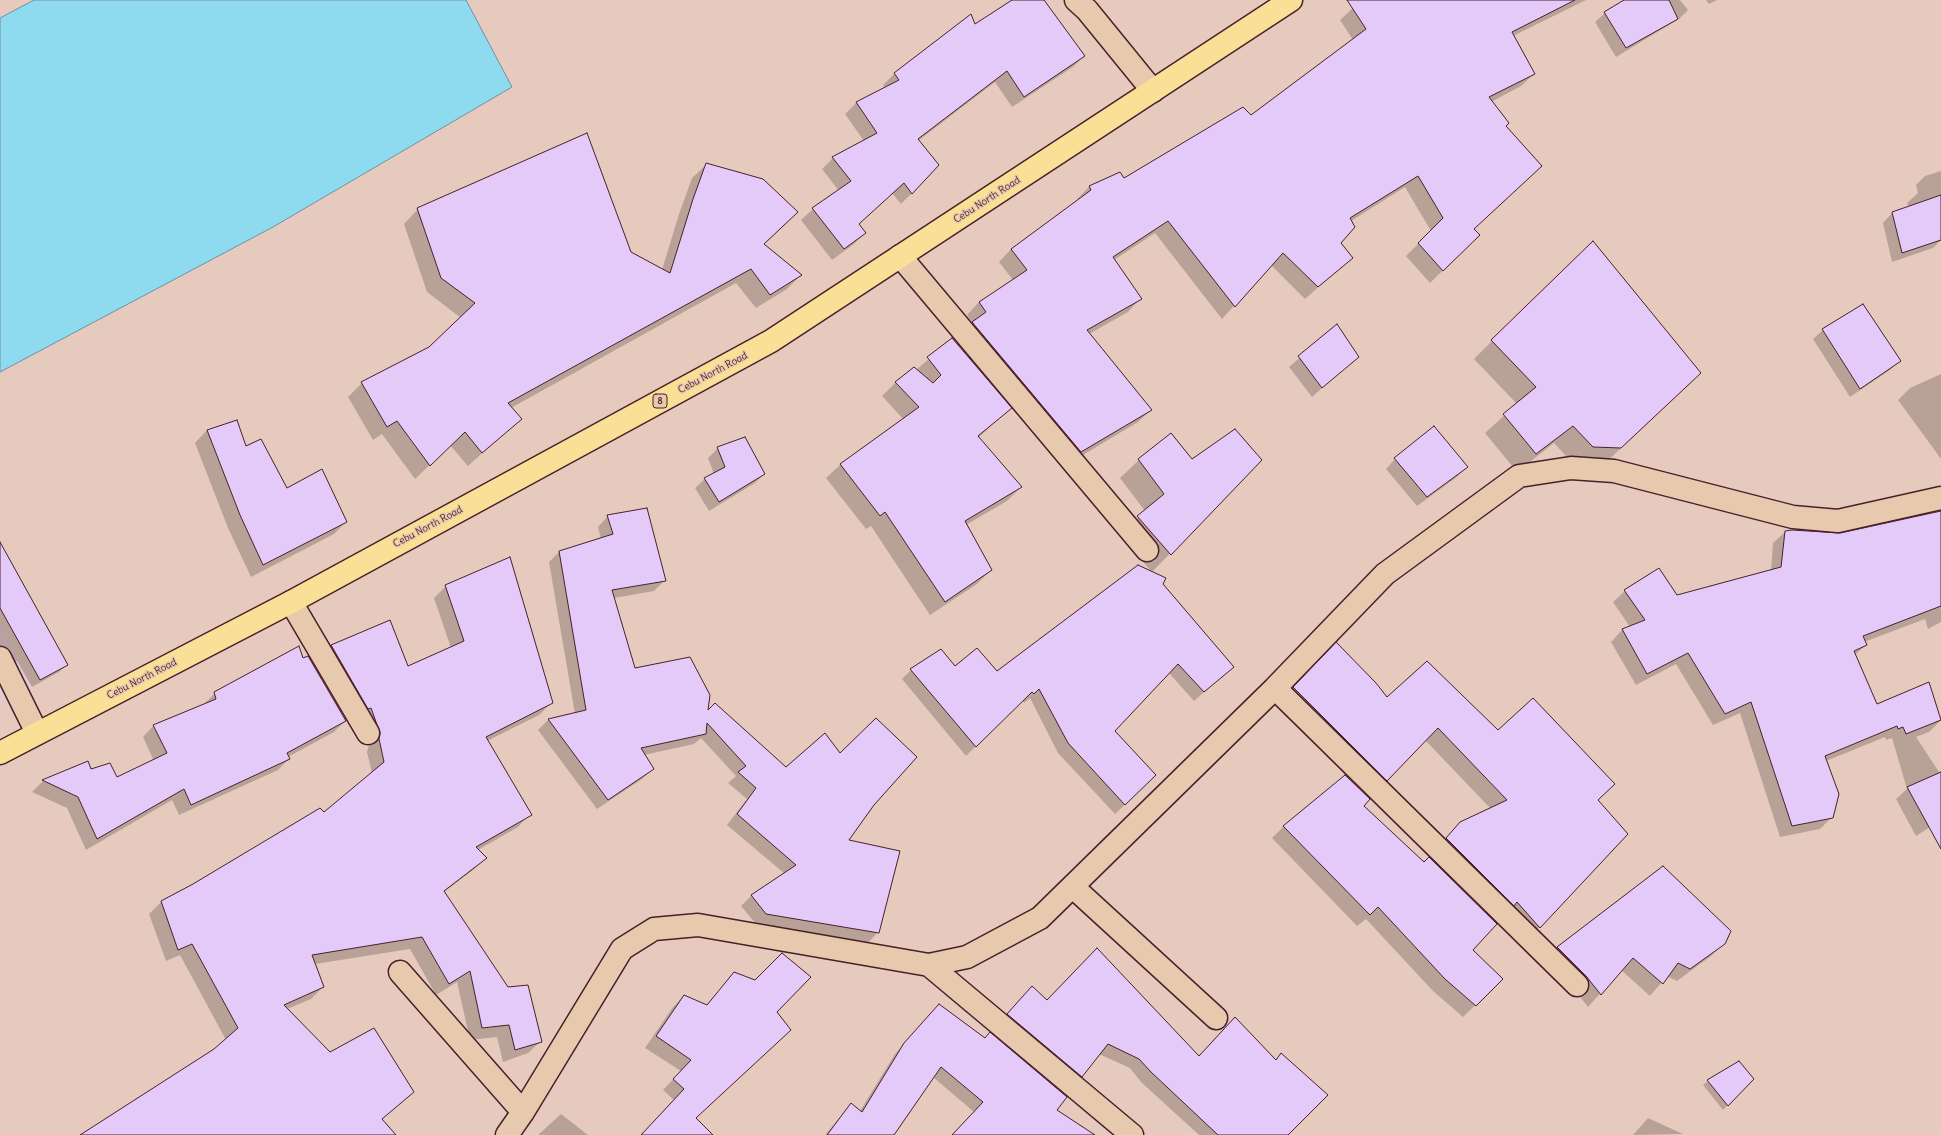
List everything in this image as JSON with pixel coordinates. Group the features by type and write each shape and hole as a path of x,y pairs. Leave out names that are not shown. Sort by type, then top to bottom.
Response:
{"main road":[{"name":"Cebu North Road","path":"0,753 291,602 771,341 1291,0"}],"street":[{"path":"1076,0 1087,10 1153,91"},
{"path":"900,256 1147,550"},
{"path":"507,1135 523,1112 622,949 654,929 698,925 929,965 967,957 1040,918 1275,688 1385,574 1519,476 1571,468 1614,471 1793,518 1838,521 1941,498"},
{"path":"291,602 368,733"},
{"path":"0,658 37,733"},
{"path":"1275,688 1577,985"},
{"path":"1073,887 1216,1018"},
{"path":"929,965 1132,1135"},
{"path":"400,972 523,1112"}],"shaded area":[{"path":"0,622 33,687 0,703"}],"water":[{"path":"34,0 466,0 512,87 273,227 0,372 0,18"}],"building":[{"path":"1012,0 1044,0 1085,56 1024,97 1007,71 918,139 939,165 912,194 904,183 859,224 866,233 844,249 812,208 851,181 832,157 877,133 856,102 899,80 894,73 971,14 975,24"},
{"path":"1347,0 1575,0 1512,32 1535,74 1489,97 1509,123 1506,126 1542,166 1474,229 1480,235 1443,271 1418,243 1443,218 1418,176 1350,218 1355,227 1341,243 1353,258 1318,287 1283,253 1235,307 1168,221 1113,257 1142,299 1087,330 1152,410 1081,452 972,322 986,312 979,302 1027,270 1011,249 1091,190 1089,186 1120,172 1124,178 1243,107 1251,115 1366,29"},
{"path":"1624,0 1669,0 1678,19 1626,48 1604,12"},
{"path":"587,133 631,252 670,273 706,163 763,179 798,212 764,244 802,275 770,295 751,269 508,403 522,419 482,453 465,432 430,466 397,421 387,427 361,382 429,347 475,303 441,278 417,208"},
{"path":"1941,195 1941,240 1902,253 1892,212"},
{"path":"1593,241 1701,373 1621,448 1593,447 1573,426 1536,454 1503,414 1536,387 1491,340"},
{"path":"1863,304 1901,361 1860,389 1822,329"},
{"path":"1337,324 1359,357 1322,388 1298,356"},
{"path":"952,338 1012,408 978,436 1022,487 965,521 992,570 945,602 885,512 880,516 840,464 919,407 895,382 914,367 933,383 941,375 927,357"},
{"path":"237,420 246,446 261,439 287,488 322,469 347,522 263,565 240,515 207,430"},
{"path":"1434,426 1468,467 1427,497 1394,458"},
{"path":"1235,429 1262,460 1171,555 1137,516 1164,494 1138,459 1171,433 1192,459"},
{"path":"745,437 765,474 719,502 704,478 725,467 717,447"},
{"path":"647,508 666,581 612,590 635,668 690,657 710,695 708,710 715,703 786,767 825,733 840,753 876,718 917,757 874,805 849,840 900,851 879,933 766,914 751,895 796,865 737,814 756,788 738,772 746,766 707,723 706,734 641,748 654,769 608,800 548,719 586,710 559,551 613,534 607,515"},
{"path":"1941,511 1941,606 1863,636 1867,645 1854,651 1877,704 1929,682 1941,720 1906,734 1903,727 1898,729 1897,726 1825,756 1839,794 1833,818 1792,826 1751,702 1725,714 1688,653 1647,674 1622,629 1645,620 1624,590 1659,568 1677,595 1781,567 1785,531 1792,530 1840,533"},
{"path":"0,542 68,665 40,680 0,608"},
{"path":"510,557 553,703 486,737 532,815 476,847 487,858 444,891 508,987 528,985 542,1042 515,1050 509,1025 482,1028 470,971 449,984 422,937 312,955 324,987 284,1005 330,1052 374,1028 414,1092 382,1119 396,1135 80,1135 214,1049 238,1028 192,944 178,950 161,901 193,884 320,808 324,812 384,762 379,739 380,733 371,708 368,709 331,645 390,620 408,666 464,641 445,585"},
{"path":"1138,565 1166,578 1163,584 1234,667 1204,692 1178,664 1115,731 1156,775 1125,805 1068,743 1039,689 1034,694 1032,692 976,747 910,669 941,649 955,666 977,648 997,671"},
{"path":"1336,642 1376,683 1387,697 1427,661 1498,730 1533,698 1615,784 1598,800 1628,834 1540,928 1517,902 1514,906 1446,838 1460,822 1507,800 1438,728 1387,781 1293,687"},
{"path":"299,646 303,658 308,656 346,721 287,753 290,759 191,805 184,789 97,839 78,797 42,780 88,761 91,769 110,763 117,777 167,753 153,725 216,699 214,692"},
{"path":"1941,772 1941,849 1907,787"},
{"path":"1345,775 1370,799 1364,806 1424,862 1429,857 1497,924 1473,950 1503,979 1476,1006 1445,979 1378,907 1370,915 1283,826"},
{"path":"1663,866 1731,931 1725,944 1690,969 1678,963 1663,984 1633,958 1601,995 1586,976 1557,947"},
{"path":"1097,948 1199,1056 1235,1017 1276,1060 1281,1053 1328,1095 1288,1135 1218,1135 1139,1059 1108,1044 1082,1077 1007,1014 1032,986 1047,1000"},
{"path":"782,953 811,977 777,1012 791,1030 696,1118 713,1135 641,1135 684,1089 673,1079 691,1060 656,1036 684,995 707,1005 734,972 755,980"},
{"path":"939,1004 985,1038 990,1032 1067,1097 1057,1110 1095,1135 952,1135 983,1102 941,1067 894,1135 827,1135 851,1103 862,1112 904,1043"},
{"path":"1739,1061 1754,1079 1728,1106 1707,1080"}]}
